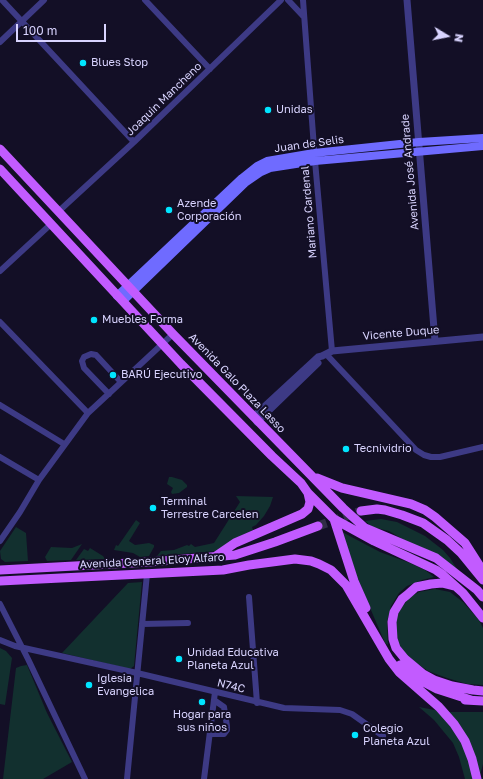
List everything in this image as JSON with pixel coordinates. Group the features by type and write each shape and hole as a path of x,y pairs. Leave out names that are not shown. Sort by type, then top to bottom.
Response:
{"main road":[{"name":"Juan de Selis","path":"377,151 419,142 483,138"},
{"name":"Juan de Selis","path":"120,298 252,178 270,168 314,157 377,151 419,151 483,146"},
{"name":"Avenida Galo Plaza Lasso","path":"0,149 173,334 343,508 365,528 430,554 477,590 483,598"},
{"path":"0,169 162,344 272,456 301,483 308,493 334,519 374,541 436,570 463,594 483,618"},
{"path":"310,475 326,483 342,488 410,504 424,510 435,517 465,543 483,572"},
{"path":"215,557 235,543 302,514 308,509 310,502 308,493"},
{"path":"361,511 381,510 394,512 413,518 447,540 461,553 483,580"},
{"path":"334,519 359,593 383,643 393,658 403,668 424,683 437,689 471,700"},
{"name":"Avenida General Eloy Alfaro","path":"0,570 149,562 215,557 244,553 318,526"},
{"path":"461,553 477,590"},
{"name":"Avenida General Eloy Alfaro","path":"0,581 34,578 223,570 295,559 311,561 319,564 331,570 346,585 389,659 399,672 440,706 454,724 472,759 477,779"},
{"path":"454,586 442,583 416,587 402,599 394,612 392,622 393,639 396,648 404,659 423,674 434,680 452,686 483,691"},
{"path":"422,691 433,695 483,701"}],"street":[{"path":"2,0 134,142"},
{"path":"0,42 44,0"},
{"path":"144,0 210,69"},
{"name":"Joaquin Mancheno","path":"59,211 134,142 281,0"},
{"path":"288,0 304,17"},
{"name":"Mariano Cardenal","path":"304,0 327,354"},
{"name":"Avenida José Andrade","path":"407,0 435,341"},
{"path":"0,271 51,224"},
{"path":"0,322 88,413"},
{"path":"0,541 20,512 39,480 88,413 173,334"},
{"name":"Vicente Duque","path":"327,354 435,341 483,337"},
{"path":"109,394 84,368 82,362 84,357 91,354 96,355 121,382"},
{"path":"255,419 327,354 416,450 424,455 440,457 483,447"},
{"path":"0,405 64,444"},
{"path":"0,457 39,480"},
{"path":"127,779 147,574"},
{"path":"249,597 257,703"},
{"path":"0,604 85,779"},
{"path":"142,624 188,623"},
{"name":"N74C","path":"0,640 7,644 137,673 257,703 284,708 345,711 352,714 383,736"},
{"path":"204,779 215,692"},
{"path":"210,734 224,734 226,733 227,726 224,707 214,700"}],"green space":[{"path":"169,477 182,480 187,487 179,493 172,494 171,492 173,488 167,484"},
{"path":"236,496 273,497 264,516 256,525 252,527 253,530 242,535 217,551 157,556 161,551 174,550 187,545 189,546 191,544 195,547 214,543 240,502"},
{"path":"381,519 397,522 425,536 443,550 460,574 389,531 372,527 365,521"},
{"path":"136,520 140,523 129,541 135,545 149,543 154,545 149,556 140,557 133,553 114,550 116,545 118,546"},
{"path":"16,527 26,533 28,561 5,562 1,559 0,551"},
{"path":"342,532 380,552 425,570 434,577 407,586 399,593 391,606 387,622 388,645 385,643 359,582"},
{"path":"82,544 71,560 47,561 45,557 51,547 72,548"},
{"path":"90,548 103,556 105,559 76,560 84,549 88,551"},
{"path":"142,582 134,666 130,669 62,653 128,583"},
{"path":"435,589 450,592 463,602 479,620 483,628 483,685 467,684 428,671 406,654 398,644 395,620 401,608 410,597 419,592"},
{"path":"0,648 6,651 12,658 5,705 0,704"},
{"path":"27,665 47,713 72,762 43,779 3,779 16,668"},
{"path":"419,707 445,712 483,712 483,764 479,779 465,779 459,757 453,743 434,720"}],"tunnel":[{"path":"318,526 361,511"}],"place":[{"name":"Blues Stop","path":"83,63"},
{"name":"Unidas","path":"268,110"},
{"name":"Azende Corporación","path":"169,210"},
{"name":"Muebles Forma","path":"94,320"},
{"name":"BARÚ Ejecutivo","path":"113,375"},
{"name":"Tecnividrio","path":"346,449"},
{"name":"Terminal Terrestre Carcelen","path":"153,508"},
{"name":"Unidad Educativa Planeta Azul","path":"179,659"},
{"name":"Iglesia Evangelica","path":"89,685"},
{"name":"Hogar para sus niños","path":"202,702"},
{"name":"Colegio Planeta Azul","path":"355,735"}]}
